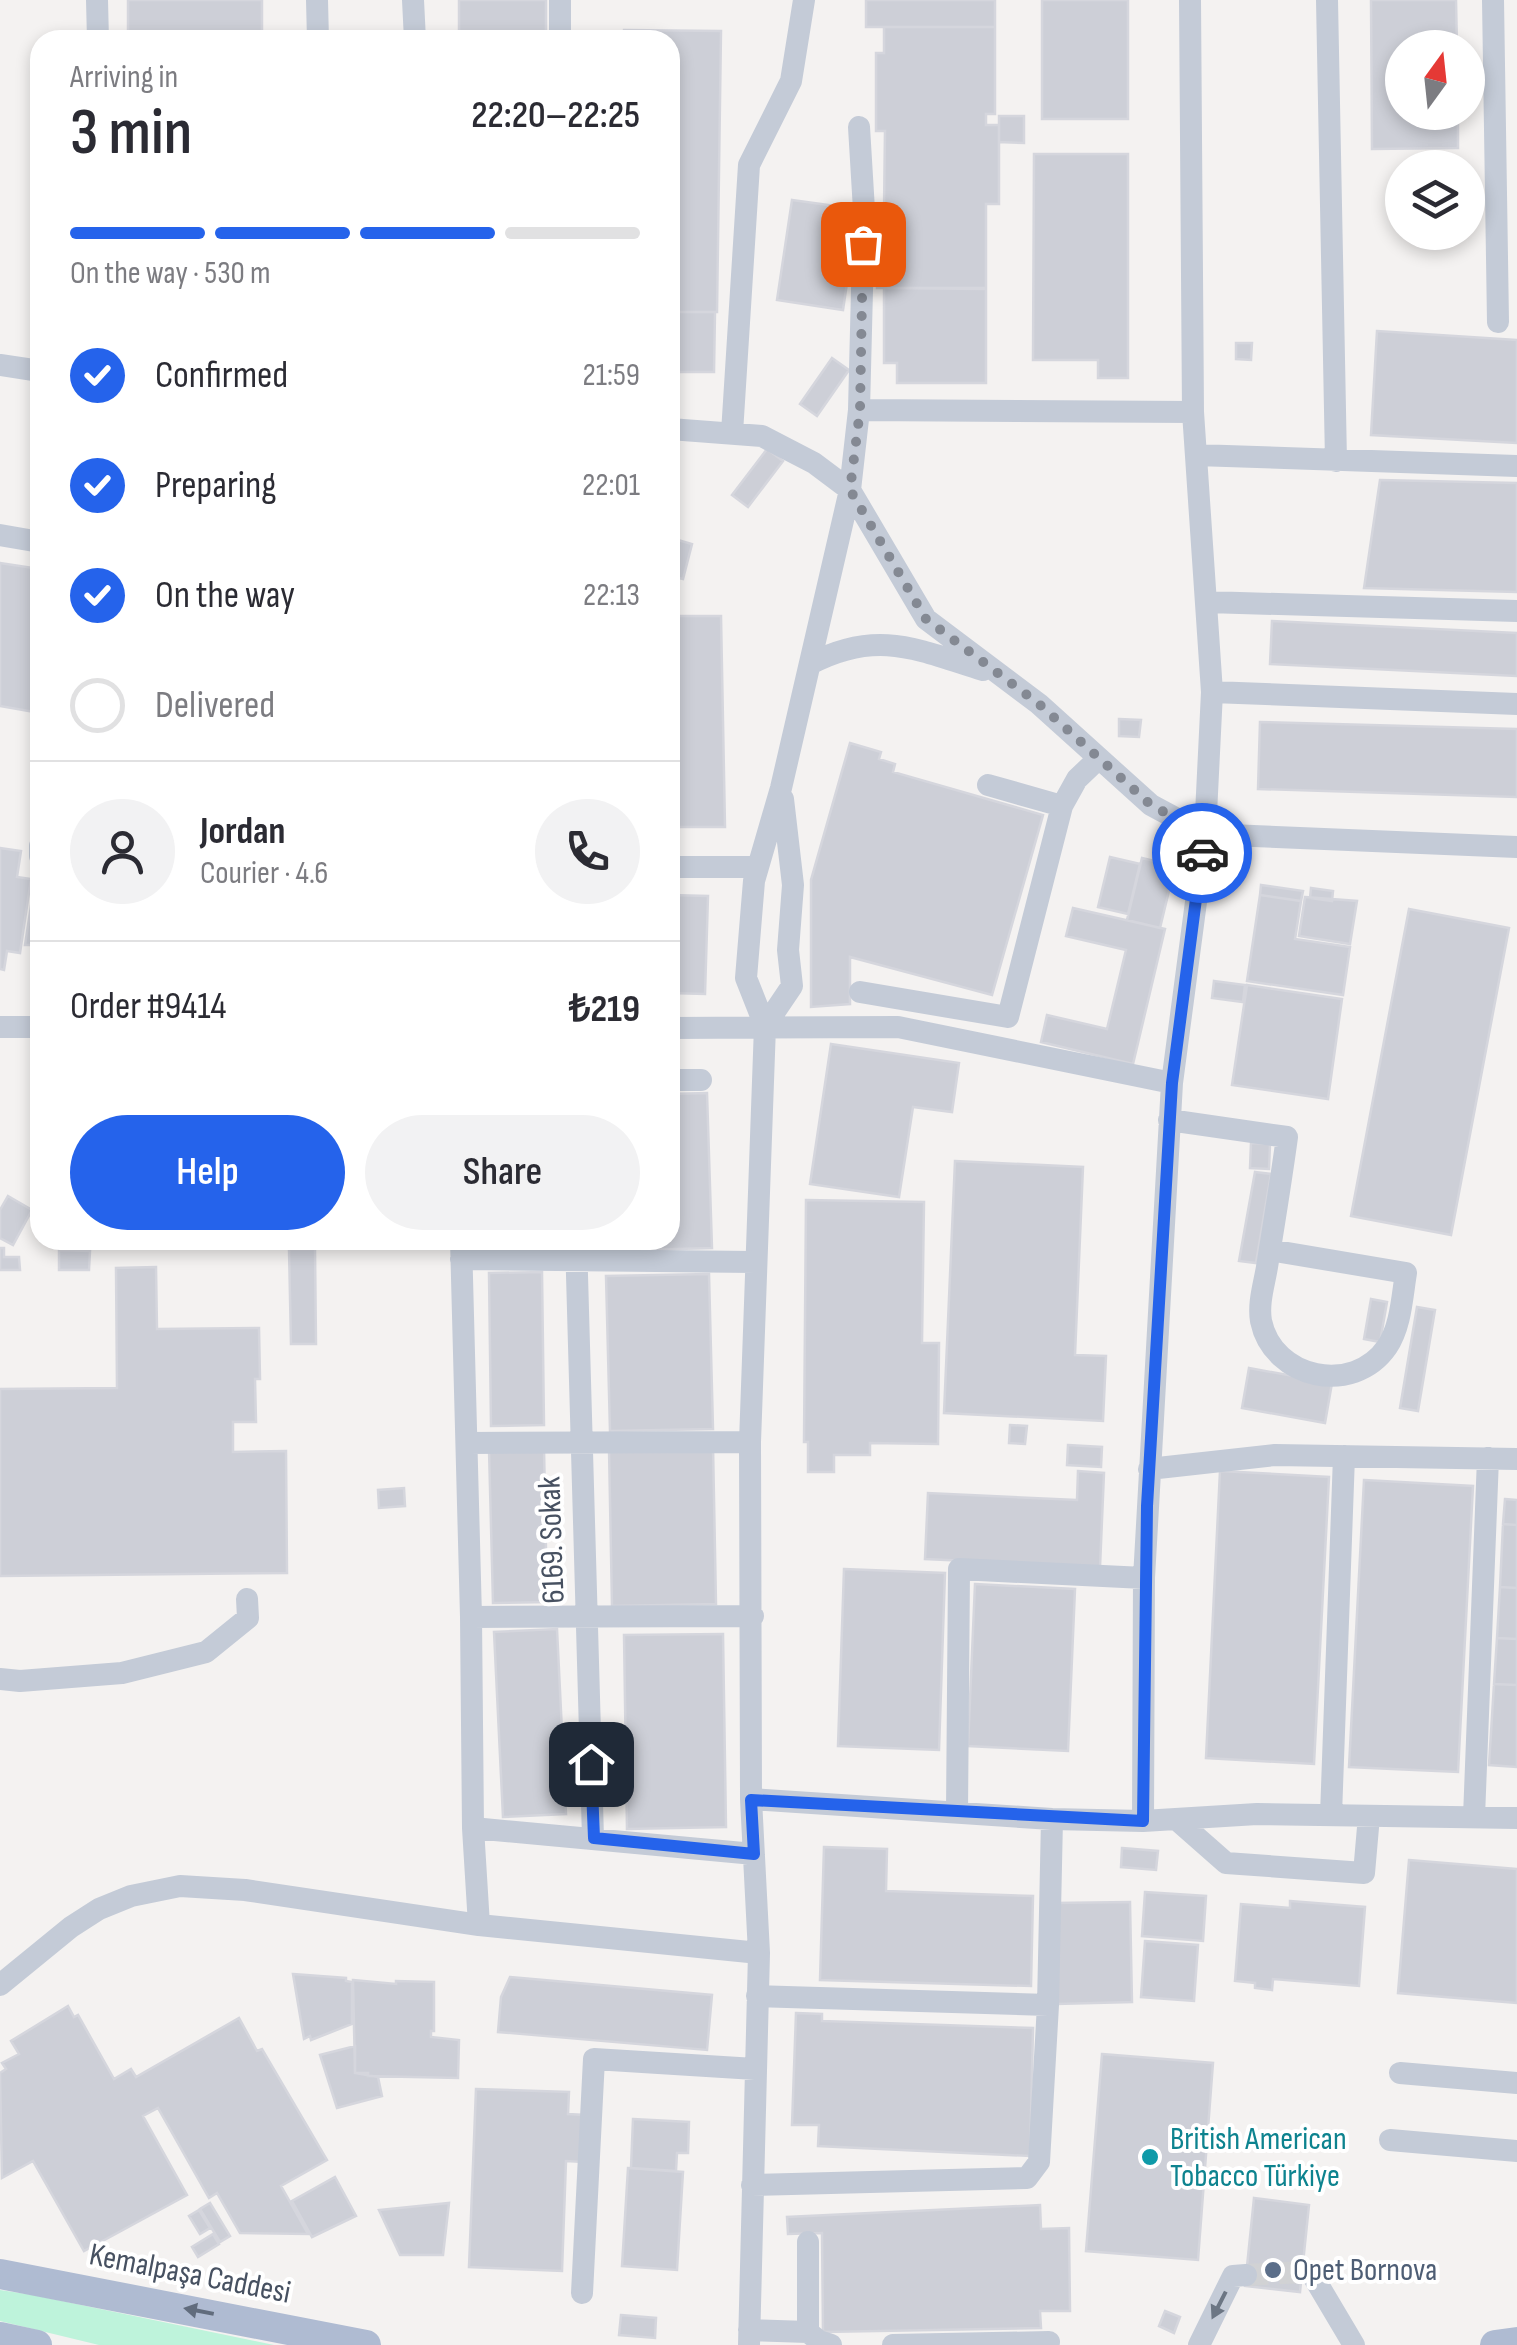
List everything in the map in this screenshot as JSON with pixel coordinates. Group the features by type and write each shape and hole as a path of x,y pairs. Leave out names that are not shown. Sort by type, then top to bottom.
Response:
{"main road":[{"name":"Kemalpaşa Caddesi","path":"0,2274 365,2345"},
{"path":"0,2337 36,2345"},
{"path":"1496,2345 1517,2342"},
{"path":"346,2345 365,2345"}],"street":[{"path":"97,0 98,30"},
{"path":"317,0 318,30"},
{"path":"413,0 414,30"},
{"path":"560,0 560,30"},
{"path":"732,434 750,165 791,81 804,0"},
{"path":"1143,1821 1144,1578 1172,1083 1205,834 1212,692 1193,412 1190,0"},
{"path":"1327,0 1336,461"},
{"path":"1493,0 1498,322"},
{"path":"831,2345 808,2332 748,2339 758,1954 751,1800 750,1442 765,1026 746,978 754,881 782,788 850,490 860,410 864,210 858,127"},
{"path":"0,364 30,369"},
{"path":"860,410 1193,412"},
{"path":"680,430 762,436 814,463 850,490 926,619 1039,704 1151,805 1205,834 1517,847"},
{"path":"1196,456 1517,466"},
{"path":"0,535 30,540"},
{"path":"1207,602 1517,611"},
{"path":"810,664 841,648 904,644 1002,677"},
{"path":"1212,692 1517,704"},
{"path":"860,992 1008,1016 1062,806 1078,779 1099,758"},
{"path":"988,785 1062,806"},
{"path":"765,1026 792,986 788,950 793,885 782,788"},
{"path":"680,867 758,867"},
{"path":"680,1028 898,1026 1172,1083"},
{"path":"0,1027 30,1027"},
{"path":"680,1080 702,1080"},
{"path":"1170,1120 1288,1137 1260,1308 1265,1334 1280,1356 1302,1372 1328,1377 1356,1372 1379,1356 1394,1334 1406,1273 1270,1250"},
{"path":"479,1925 472,1828 471,1617 461,1250 576,1250 755,1262"},
{"name":"6169. Sokak","path":"576,1250 594,1838"},
{"path":"467,1443 750,1442"},
{"path":"1150,1469 1274,1455 1517,1459"},
{"path":"1331,1815 1344,1456"},
{"path":"1474,1817 1488,1458"},
{"path":"957,1812 958,1569 1144,1578"},
{"path":"0,1679 20,1682 122,1672 206,1652 248,1618 247,1599"},
{"path":"471,1617 753,1616"},
{"path":"751,1800 1143,1821 1257,1814 1517,1818"},
{"path":"1176,1819 1226,1864 1364,1874 1369,1816"},
{"path":"752,2185 1027,2178 1039,2162 1048,2005 1052,1818"},
{"path":"472,1828 754,1854"},
{"path":"0,1985 99,1909 130,1896 180,1886 245,1890 479,1925 758,1954"},
{"path":"757,1996 1048,2005"},
{"path":"582,2293 594,2058 755,2069"},
{"path":"1400,2073 1517,2083"},
{"path":"1390,2140 1517,2151"},
{"path":"808,2242 808,2332"},
{"path":"1302,2272 1310,2271 1354,2345"},
{"path":"1199,2345 1234,2276 1246,2276"},
{"path":"893,2345 1049,2342"}],"green space":[{"path":"0,2290 274,2345 99,2345 0,2321"}],"building":[{"path":"128,0 262,0 262,30 128,30"},
{"path":"459,0 546,0 546,30 459,30"},
{"path":"866,0 995,0 995,27 866,27"},
{"path":"1042,0 1128,0 1128,119 1042,119"},
{"path":"1371,0 1456,0 1457,30 1385,30 1385,130 1458,130 1458,148 1372,149"},
{"path":"884,27 995,27 995,114 986,114 986,125 999,125 999,204 986,204 986,288 877,288 877,209 884,209 885,131 876,131 876,53 884,53"},
{"path":"680,31 721,31 717,312 680,312"},
{"path":"999,116 1024,116 1024,143 999,142"},
{"path":"1034,154 1128,154 1128,378 1098,378 1098,360 1033,360"},
{"path":"792,200 858,209 843,310 777,300"},
{"path":"884,288 986,289 986,383 897,383 897,363 884,363"},
{"path":"680,312 715,312 714,372 680,372"},
{"path":"1377,331 1517,340 1517,443 1371,435"},
{"path":"1236,343 1252,343 1251,360 1236,359"},
{"path":"832,358 849,370 817,416 800,404"},
{"path":"767,449 783,461 748,507 732,495"},
{"path":"1380,480 1517,483 1517,592 1364,588"},
{"path":"680,541 692,544 683,579 680,578"},
{"path":"0,563 30,568 30,711 0,706"},
{"path":"680,616 721,616 725,827 680,827"},
{"path":"1272,621 1517,633 1517,676 1270,664"},
{"path":"1119,719 1141,720 1139,737 1119,736"},
{"path":"1260,722 1517,729 1517,797 1258,789"},
{"path":"850,743 881,752 879,759 895,764 893,772 1043,815 992,995 850,957 850,1004 811,1007 811,880"},
{"path":"0,848 21,851 17,877 30,879 30,886 20,953 7,951 4,970 0,969"},
{"path":"1110,857 1140,864 1128,914 1098,907"},
{"path":"1142,858 1175,866 1160,928 1127,920"},
{"path":"1261,885 1303,891 1301,901 1260,895"},
{"path":"1311,888 1333,891 1332,901 1310,898"},
{"path":"680,895 708,896 705,994 680,993"},
{"path":"1260,895 1301,901 1295,939 1350,947 1343,995 1247,981"},
{"path":"1305,897 1357,901 1350,944 1299,936"},
{"path":"1073,908 1165,929 1133,1064 1041,1042 1047,1015 1107,1029 1126,950 1066,936"},
{"path":"1409,909 1509,928 1451,1235 1351,1216"},
{"path":"30,912 30,945 25,945"},
{"path":"1214,981 1245,985 1243,1002 1212,998"},
{"path":"1247,985 1342,999 1328,1099 1232,1085"},
{"path":"831,1044 959,1063 952,1112 913,1107 899,1197 810,1184"},
{"path":"707,1093 712,1248 680,1249 680,1094"},
{"path":"1251,1143 1270,1144 1269,1169 1250,1168"},
{"path":"955,1161 1083,1167 1075,1355 1106,1356 1103,1421 944,1413"},
{"path":"1255,1172 1271,1174 1256,1263 1239,1261"},
{"path":"8,1196 30,1209 13,1245 0,1238 0,1210"},
{"path":"806,1200 924,1202 922,1343 939,1343 938,1444 870,1443 870,1455 834,1455 834,1472 808,1472 808,1442 804,1442"},
{"path":"0,1248 4,1248 4,1257 19,1257 20,1270 0,1270"},
{"path":"59,1250 90,1251 89,1270 59,1270"},
{"path":"289,1250 315,1250 316,1344 291,1344"},
{"path":"156,1267 157,1329 259,1328 256,1422 233,1422 233,1452 286,1451 287,1573 0,1576 0,1389 117,1388 116,1268"},
{"path":"542,1272 544,1425 491,1426 489,1273"},
{"path":"709,1274 713,1429 610,1431 606,1276"},
{"path":"1371,1299 1387,1302 1380,1342 1364,1339"},
{"path":"1417,1307 1435,1310 1418,1411 1400,1408"},
{"path":"1249,1368 1332,1383 1325,1423 1242,1408"},
{"path":"1010,1425 1027,1426 1025,1444 1009,1443"},
{"path":"1068,1445 1102,1447 1101,1467 1067,1465"},
{"path":"713,1446 716,1604 612,1606 609,1448"},
{"path":"544,1448 547,1602 493,1603 489,1449"},
{"path":"1078,1471 1104,1473 1100,1567 925,1559 928,1493 1077,1500"},
{"path":"1220,1471 1329,1477 1314,1764 1206,1758"},
{"path":"1364,1480 1473,1486 1458,1772 1349,1767"},
{"path":"404,1488 405,1506 379,1508 378,1490"},
{"path":"1505,1499 1517,1500 1517,1525 1503,1524"},
{"path":"1503,1524 1517,1525 1517,1588 1500,1587"},
{"path":"844,1569 945,1573 939,1750 838,1746"},
{"path":"975,1584 1075,1589 1068,1751 968,1746"},
{"path":"1500,1587 1517,1588 1517,1639 1497,1638"},
{"path":"557,1629 566,1814 503,1817 494,1632"},
{"path":"723,1634 726,1827 627,1829 624,1635"},
{"path":"1497,1638 1517,1639 1517,1685 1494,1684"},
{"path":"1494,1684 1517,1685 1517,1767 1489,1765"},
{"path":"824,1847 887,1849 886,1891 1033,1896 1031,1986 820,1980"},
{"path":"1122,1848 1158,1851 1156,1870 1121,1867"},
{"path":"1409,1860 1517,1869 1517,2003 1398,1993"},
{"path":"1145,1892 1206,1896 1203,1941 1142,1936"},
{"path":"1290,1901 1365,1907 1359,1986 1273,1979 1272,1990 1235,1981 1241,1904 1290,1908"},
{"path":"1130,1902 1132,2002 1057,2004 1055,1903"},
{"path":"1145,1941 1198,1945 1194,2001 1141,1997"},
{"path":"293,1974 346,1978 352,1982 352,2024 311,2040 310,2036 304,2039"},
{"path":"510,1977 712,1995 707,2050 498,2032 501,1997"},
{"path":"353,1980 434,1982 431,2037 459,2040 458,2078 355,2073"},
{"path":"68,2006 74,2017 78,2015 114,2079 131,2069 136,2077 239,2018 257,2051 262,2049 327,2160 281,2186 308,2234 240,2233 217,2193 209,2198 158,2108 143,2116 187,2195 84,2251 33,2161 2,2178 0,2073 6,2069 2,2063 19,2054 11,2041"},
{"path":"796,2013 822,2014 822,2021 1033,2028 1030,2156 818,2146 819,2125 792,2125"},
{"path":"355,2046 355,2073 378,2077 382,2096 337,2108 320,2055"},
{"name":"British American Tobacco Türkiye","path":"1102,2054 1213,2063 1198,2260 1086,2251"},
{"path":"476,2089 569,2092 568,2114 585,2115 583,2162 566,2161 562,2271 469,2267"},
{"path":"633,2119 689,2122 688,2153 677,2153 676,2171 631,2168"},
{"path":"628,2168 683,2172 677,2270 622,2266"},
{"path":"335,2177 356,2216 312,2237 292,2201"},
{"path":"1254,2198 1309,2205 1300,2292 1245,2286"},
{"path":"210,2203 230,2236 220,2242 200,2209"},
{"path":"449,2203 443,2255 400,2255 379,2210"},
{"path":"1040,2205 1041,2229 1069,2228 1070,2311 1040,2311 1041,2328 823,2332 822,2233 788,2234 787,2217"},
{"path":"199,2210 210,2228 200,2234 189,2216"},
{"path":"213,2234 219,2244 198,2257 192,2247"},
{"path":"1165,2311 1180,2317 1174,2333 1159,2326"},
{"path":"621,2315 656,2318 655,2338 619,2335"}],"tunnel":[{"path":"1246,2275 1302,2272"}],"way so far":[{"path":"863,244 860,410 850,490 926,619 1039,704 1151,805 1205,834 1202,853"}],"place":[{"name":"British American Tobacco Türkiye","path":"1150,2157"},
{"name":"Opet Bornova","path":"1273,2270"}],"route":[{"path":"591,1764 594,1838 754,1854 751,1800 1143,1821 1144,1578 1172,1083 1202,853"}]}
